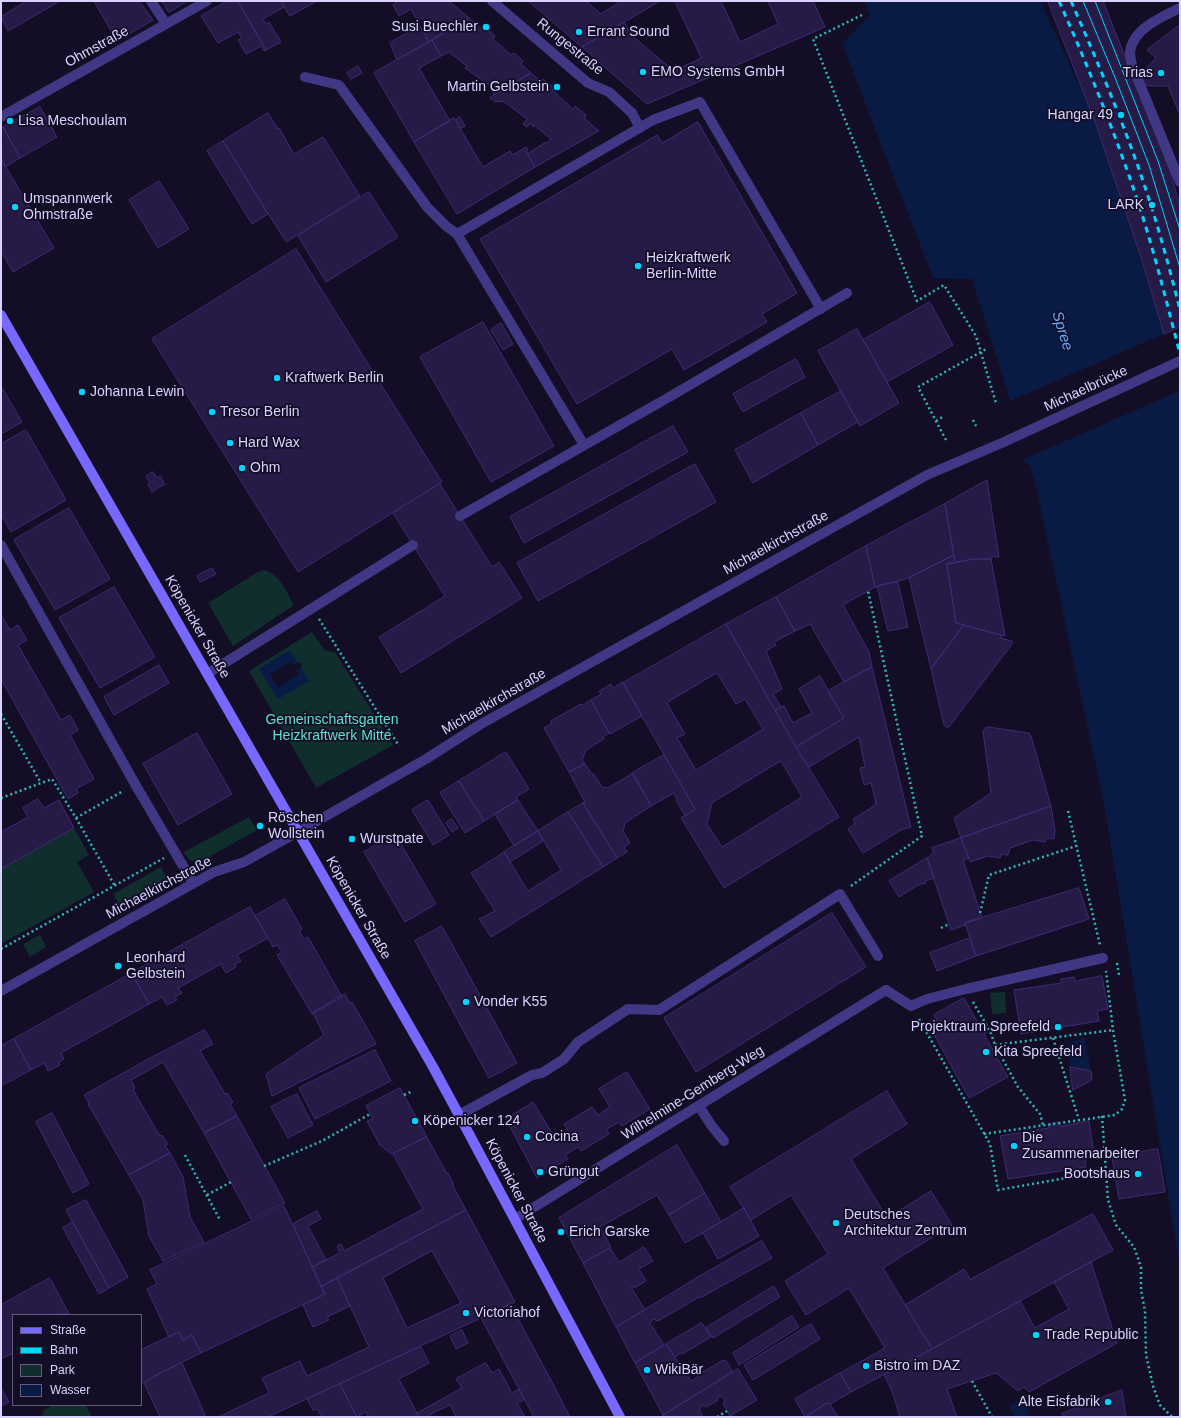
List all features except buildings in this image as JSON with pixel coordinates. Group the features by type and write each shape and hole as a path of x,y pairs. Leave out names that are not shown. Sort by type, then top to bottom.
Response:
{"main road":[{"name":"Köpenicker Straße","path":"1,315 459,1115 620,1417"}],"street":[{"path":"151,1 166,24"},
{"name":"Ohmstraße","path":"1,117 207,1"},
{"name":"Rungestraße","path":"492,1 588,83 609,92 632,113 640,128"},
{"path":"1180,8 1139,32 1133,43 1130,54 1132,65 1180,182"},
{"path":"305,77 339,85 427,207 446,226 457,234 584,445"},
{"path":"457,234 653,120 700,102 821,309"},
{"path":"460,516 671,396 847,293"},
{"name":"Michaelbrücke","path":"1004,442 1180,361"},
{"name":"Michaelkirchstraße","path":"1,991 214,872 244,862 298,832 426,759 481,724 927,475 1004,442"},
{"path":"1,544 135,784 193,884"},
{"path":"207,674 413,545"},
{"path":"459,1115 532,1075 542,1073 564,1059 578,1042 628,1010 659,1010 840,894 878,956"},
{"path":"911,1006 927,999 966,989 1102,958"},
{"name":"Wilhelmine-Gemberg-Weg","path":"515,1219 886,990 911,1006"},
{"path":"699,1106 711,1125 724,1140"}],"path":[{"path":"862,15 813,39 917,301 944,285 948,289 976,336 996,403"},
{"path":"946,440 918,387 988,348"},
{"path":"936,421 944,416"},
{"path":"973,420 976,426"},
{"path":"840,894 922,836 868,591"},
{"path":"312,608 399,746"},
{"path":"1,714 42,783"},
{"path":"1,798 52,779 76,818 114,886"},
{"path":"76,818 135,784"},
{"path":"984,1134 1115,1115 1122,1109 1126,1100 1113,1030 1107,975 1068,812"},
{"path":"980,913 989,875 1076,846"},
{"path":"1,949 174,852"},
{"path":"941,928 949,924"},
{"path":"1118,968 1119,975"},
{"path":"966,989 990,1031 995,1045 1018,1086 1040,1114 1043,1125"},
{"path":"911,1006 990,1144 998,1190 1106,1171"},
{"path":"995,1045 1113,1030"},
{"path":"1052,1038 1079,1120"},
{"path":"404,1095 413,1091"},
{"path":"264,1166 322,1141 370,1114"},
{"path":"1102,1116 1108,1200 1116,1225 1134,1248 1141,1267 1141,1290 1145,1312 1146,1355 1153,1386 1160,1405 1172,1417"},
{"path":"186,1156 220,1220"},
{"path":"207,1195 231,1182"},
{"path":"972,1381 992,1417"},
{"path":"717,1417 727,1411"}],"green space":[{"path":"264,570 270,572 278,579 294,605 233,646 208,603 258,572"},
{"name":"Gemeinschaftsgarten Heizkraftwerk Mitte","path":"312,632 325,651 335,652 393,745 316,788 249,671"},
{"path":"249,817 257,830 200,862 188,859 184,852"},
{"path":"74,828 89,855 77,862 94,892 1,944 1,869"},
{"path":"161,867 168,880 120,906 113,894"},
{"path":"40,935 46,947 30,957 23,944"},
{"path":"1005,992 1006,1013 992,1014 990,993"},
{"path":"52,1406 86,1406 92,1417 41,1417 44,1410"}],"water":[{"name":"Spree","path":"864,1 1040,1 1096,121 1164,334 1180,396 1180,1267 1104,804 1036,487 1030,465 1022,460 1005,402 1010,400 972,279 933,278 842,44 870,15"},
{"path":"290,650 309,681 278,699 259,669"},
{"path":"1084,1037 1091,1071 1070,1067 1068,1043"},
{"path":"1021,1399 1030,1414 1024,1417 1015,1417 1009,1405"}],"pier":[{"path":"1166,333 1180,392 1179,391 1020,461 1003,404"},
{"path":"291,662 294,666 300,662 302,666 296,670 299,674 278,687 270,674"}],"tram line":[{"path":"1083,1 1149,165 1180,268"},
{"path":"1095,1 1158,161 1180,230"}],"railway":[{"path":"1059,1 1080,48 1118,144 1142,213 1180,354"},
{"path":"1071,1 1111,95 1138,166 1160,235 1180,310"}],"place":[{"name":"Susi Buechler","path":"486,27"},
{"name":"Errant Sound","path":"579,32"},
{"name":"EMO Systems GmbH","path":"643,72"},
{"name":"Trias","path":"1161,73"},
{"name":"Martin Gelbstein","path":"557,87"},
{"name":"Hangar 49","path":"1121,115"},
{"name":"Lisa Meschoulam","path":"10,121"},
{"name":"LARK","path":"1152,205"},
{"name":"Umspannwerk Ohmstraße","path":"15,207"},
{"name":"Heizkraftwerk Berlin-Mitte","path":"638,266"},
{"name":"Kraftwerk Berlin","path":"277,378"},
{"name":"Johanna Lewin","path":"82,392"},
{"name":"Tresor Berlin","path":"212,412"},
{"name":"Hard Wax","path":"230,443"},
{"name":"Ohm","path":"242,468"},
{"name":"Röschen Wollstein","path":"260,826"},
{"name":"Wurstpate","path":"352,839"},
{"name":"Leonhard Gelbstein","path":"118,966"},
{"name":"Vonder K55","path":"466,1002"},
{"name":"Projektraum Spreefeld","path":"1058,1027"},
{"name":"Kita Spreefeld","path":"986,1052"},
{"name":"Köpenicker 124","path":"415,1121"},
{"name":"Cocina","path":"527,1137"},
{"name":"Die Zusammenarbeiter","path":"1014,1146"},
{"name":"Grüngut","path":"540,1172"},
{"name":"Bootshaus","path":"1138,1174"},
{"name":"Deutsches Architektur Zentrum","path":"836,1223"},
{"name":"Erich Garske","path":"561,1232"},
{"name":"Victoriahof","path":"466,1313"},
{"name":"Trade Republic","path":"1036,1335"},
{"name":"Bistro im DAZ","path":"866,1366"},
{"name":"WikiBär","path":"647,1370"},
{"name":"Alte Eisfabrik","path":"1108,1402"}]}
